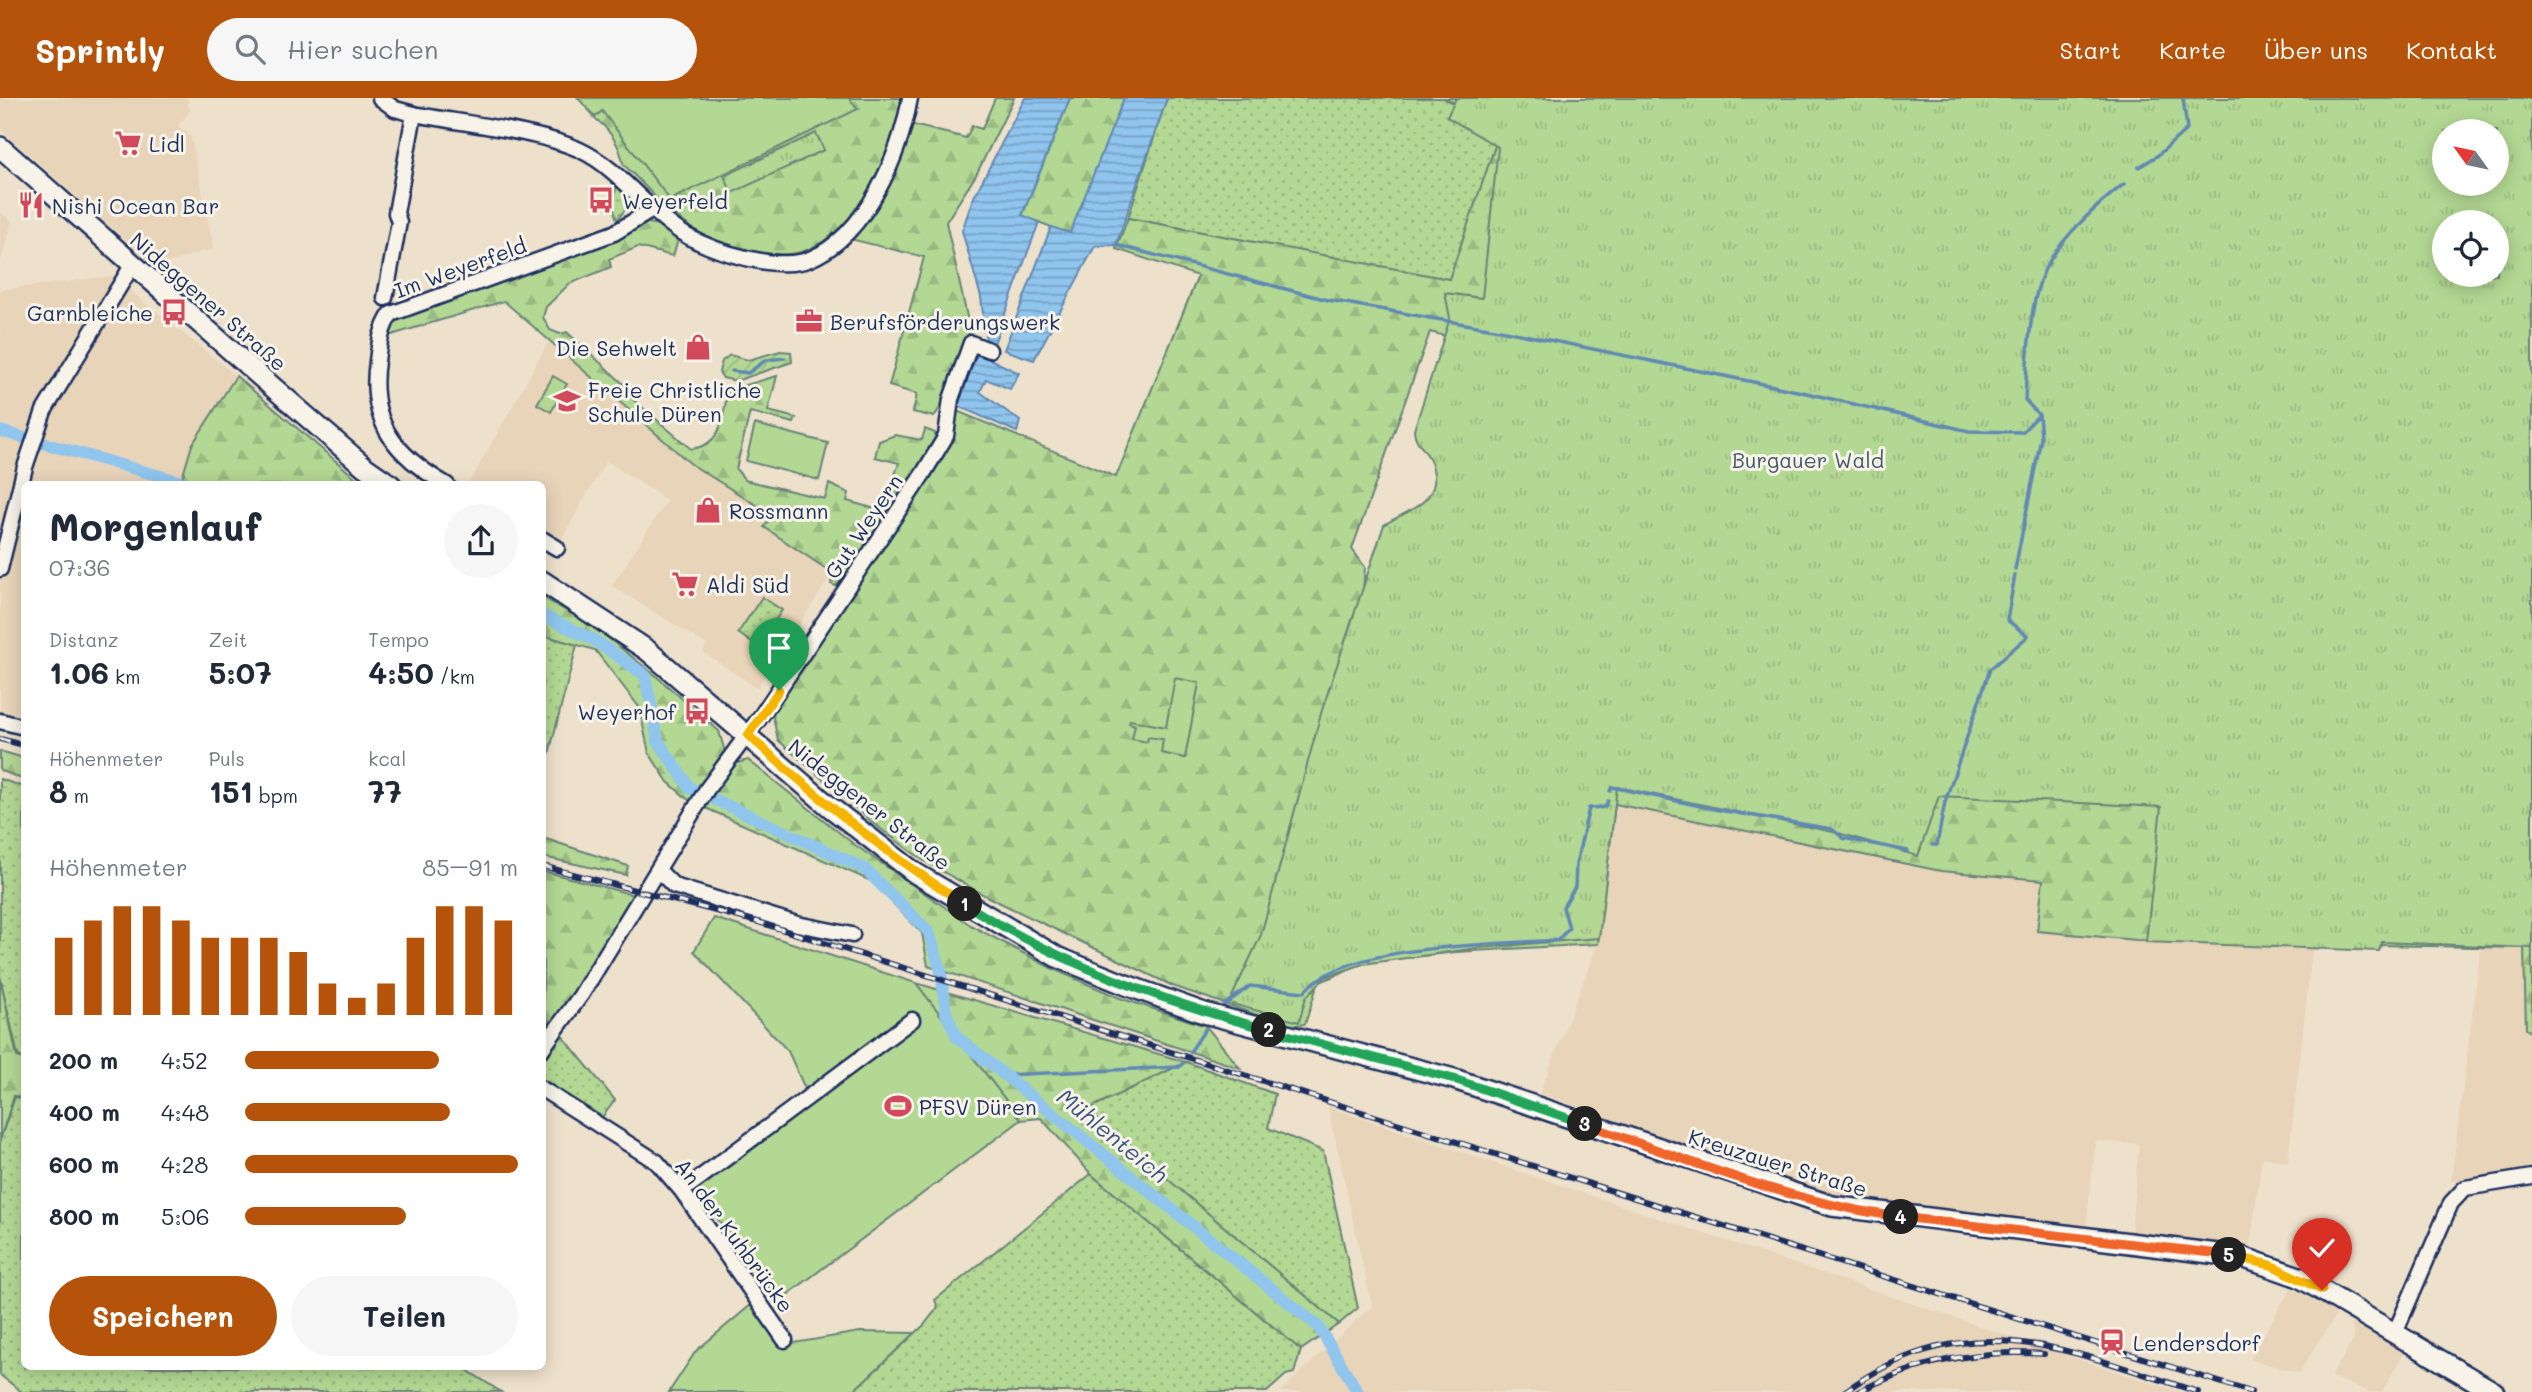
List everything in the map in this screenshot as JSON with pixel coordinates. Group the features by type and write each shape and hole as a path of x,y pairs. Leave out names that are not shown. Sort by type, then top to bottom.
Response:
{"main road":[{"name":"Nideggener Straße","path":"0,147 355,458 386,481"},
{"name":"Nideggener Straße","path":"546,584 647,650 830,807 890,854 979,913 1057,957 1201,1012"},
{"name":"Kreuzauer Straße","path":"1201,1012 1454,1079 1832,1206 2247,1258 2299,1277 2494,1392"}],"street":[{"path":"380,98 396,109 414,114 568,145 612,170 652,210 689,237 711,247 789,264 810,259 841,237 866,208 901,142 910,98"},
{"path":"386,298 399,222 396,213 414,114"},
{"name":"Im Weyerfeld","path":"441,481 405,457 385,429 380,415 374,378 381,334 391,314 614,233 652,210"},
{"path":"23,481 44,411 133,264"},
{"name":"Gut Weyern","path":"748,735 946,436 951,399 971,343 989,350"},
{"path":"0,569 21,487"},
{"path":"546,542 557,548"},
{"path":"0,721 21,726"},
{"path":"546,1043 581,995 707,789 748,735"},
{"path":"659,870 674,886 797,924 852,935"},
{"path":"682,1191 912,1020"},
{"name":"An der Kuhbrücke","path":"546,1092 657,1162 682,1191 785,1340"},
{"path":"2395,1333 2451,1203 2465,1188 2532,1177"}],"shaded area":[{"path":"0,98 187,98 190,111 178,125 191,137 214,248 156,267 0,129"},
{"path":"0,211 12,222 0,264"},
{"path":"112,276 236,376 192,445 181,481 21,481 21,733 0,729 0,290"},
{"path":"549,341 691,464 772,515 765,527 833,573 757,688 703,652 707,645 612,586 667,500 606,461 561,540 546,532 546,481 470,481"},
{"path":"1615,804 1941,871 2043,880 2037,930 2136,940 2313,943 2288,1162 2262,1157 2250,1248 2131,1231 2139,1144 2096,1141 2086,1226 1835,1201 1540,1093 1598,944"},
{"path":"2481,945 2524,948 2526,1029 2532,1033 2532,1169 2451,1181"},
{"path":"1328,1107 2181,1392 1280,1392 1372,1306"},
{"path":"2291,1288 2337,1313 2299,1373 2251,1360"},
{"path":"2351,1322 2404,1353 2382,1392 2370,1392 2331,1377 2354,1338"}],"green space":[{"path":"578,98 849,98 858,109 670,200 602,111 595,117"},
{"path":"812,98 904,98 884,163 858,207 826,240 796,253 760,253 735,247 700,233 688,225 623,164 620,150 613,138 593,117 602,109"},
{"path":"995,98 1014,98 976,175 946,222 970,330 944,401 934,417 913,412 917,394 889,386 924,257 850,239 888,185 913,125 966,138 972,126 982,129"},
{"path":"1070,98 1124,98 1070,234 1022,216"},
{"path":"1167,98 1444,98 1502,126 1449,280 1128,218"},
{"name":"Burgauer Wald","path":"1444,98 1565,98 1984,245 2432,125 2432,196 2510,196 2510,119 2454,119 2532,98 2532,1033 2526,1029 2524,948 2136,940 2037,931 2043,880 1941,871 1615,804 1598,944 1456,952 1363,963 1318,983 1305,1024 1289,1026 1173,986 988,897 924,861 874,824 778,740 773,717 777,697 878,550 952,409 1116,477 1198,276 1116,249 1128,218 1449,279 1502,126","holes":["1430,332 1891,454 1363,590 1365,567 1352,549"]},
{"name":"Burgauer Wald","path":"1456,98 2532,98 2532,948 2382,942 2379,951 2146,942 2161,807 1939,796 1918,856 1838,833 1617,787 1599,938 1478,948 1363,964 1325,977 1306,997 1299,1022 1232,1004 1230,1001 1261,935 1322,710 1384,525 1423,501 1434,484 1434,472 1429,458 1418,442 1414,430 1450,318 1445,293 1482,298 1498,147 1447,117"},
{"path":"816,133 824,150 732,193 724,176"},
{"path":"617,185 628,194 630,203 617,220 612,204"},
{"path":"644,222 658,225 678,240 673,256 638,247 609,259 611,267 569,284 546,307 543,317 550,330 560,334 567,332 629,389 629,396 691,449 710,442 716,436 728,390 777,376 768,411 796,418 794,423 750,412 736,469 745,480 825,499 829,484 849,493 847,501 883,511 899,463 875,457 879,441 895,435 922,440 925,429 935,433 936,439 914,478 841,583 835,586 831,584 832,573 764,527 772,515 691,464 504,301 388,336 391,320"},
{"path":"780,351 791,352 792,362 736,381 723,378 719,372 722,361 730,355 748,360"},
{"path":"236,376 359,481 181,481 192,445"},
{"path":"553,376 567,384 551,412 537,404"},
{"path":"755,424 828,443 819,480 746,461"},
{"path":"762,597 782,610 758,647 738,633"},
{"path":"546,599 593,626 719,731 725,752 691,802 668,782 649,753 639,707 595,650 546,636"},
{"path":"546,636 577,645 546,765"},
{"path":"1175,678 1199,683 1185,758 1161,753 1163,739 1148,737 1147,742 1132,739 1135,725 1129,723 1130,720 1166,727"},
{"path":"0,751 21,757 21,779 0,770"},
{"path":"748,760 855,845 972,926 1053,969 1120,998 1206,1026 1240,1068 928,966 922,933 871,881 701,806 737,763"},
{"path":"0,779 21,786 21,1057 18,1056 0,976"},
{"path":"546,839 628,866 626,875 546,858"},
{"path":"546,872 638,896 552,1026 546,1015"},
{"name":"PFSV Düren","path":"714,918 916,983 1021,1120 779,1301 688,1179 806,1091 788,1051 694,951"},
{"path":"0,977 17,1057 21,1058 21,1097 14,1096 0,1139"},
{"path":"916,983 1186,1062 1086,1110 1339,1324 1301,1350 1091,1174 1041,1118 1021,1120"},
{"path":"560,1033 615,1100 601,1119 546,1083 546,1054"},
{"path":"1186,1062 1275,1094 1268,1128 1323,1151 1358,1308 1339,1324 1085,1110"},
{"path":"15,1097 21,1098 21,1370 467,1370 501,1392 22,1392 0,1375 0,1140"},
{"path":"1091,1174 1301,1350 1294,1373 1286,1375 1267,1392 852,1392 924,1325 938,1307 935,1300"},
{"path":"752,1304 782,1345 860,1332 915,1333 852,1392 669,1392 696,1351"}],"water":[{"path":"1025,98 1070,98 1022,215 1039,222 993,346 986,342 981,297 962,231 972,201"},
{"path":"1124,98 1167,98 1116,245 1095,246 1034,360 1004,350 1051,227 1070,233"},
{"path":"977,353 1019,373 1010,389 986,379 980,392 1020,421 1017,432 958,406"}],"waterway":[{"path":"2139,167 2157,156 2187,129 2183,98"},
{"path":"2015,569 2041,438 2039,415 2025,400 2030,332 2040,280 2061,244 2124,184"},
{"path":"1116,245 1328,300 1505,331 1802,392 1969,431 2022,432 2039,415"},
{"path":"732,371 748,373 766,360 785,358"},
{"name":"Mühlenteich","path":"0,431 178,481"},
{"path":"1932,845 1937,845 1945,802 1990,669 2028,636 2007,620 2015,575"},
{"name":"Mühlenteich","path":"546,617 594,640 645,675 658,741 690,788 865,869 929,932 941,971 946,1013 957,1037 1318,1326 1358,1392"},
{"path":"1610,791 1612,787 1719,810 1832,829 1843,838 1908,851"},
{"path":"1224,1005 1250,986 1304,992 1324,976 1352,964 1385,955 1460,946 1558,940 1569,928 1563,907 1575,887 1576,864 1589,808 1605,807 1608,801"},
{"path":"1190,1052 1206,1028"},
{"path":"1004,1075 1179,1067 1183,1063"}],"railway":[{"path":"0,739 21,744"},
{"path":"546,867 758,922 2251,1392"},
{"path":"1844,1392 1890,1364 1934,1348 1976,1341 2019,1343 2061,1350 2198,1392"},
{"path":"1858,1392 1903,1372 1948,1359 1995,1353 2044,1354"}],"place":[{"name":"Lidl","path":"128,143"},
{"name":"Weyerfeld","path":"601,200"},
{"name":"Nishi Ocean Bar","path":"31,205"},
{"name":"Garnbleiche","path":"174,312"},
{"name":"Berufsförderungswerk","path":"809,321"},
{"name":"Die Sehwelt","path":"698,347"},
{"name":"Freie Christliche Schule Düren","path":"567,401"},
{"name":"Rossmann","path":"708,510"},
{"name":"Aldi Süd","path":"685,584"},
{"name":"Weyerhof","path":"697,711"},
{"name":"PFSV Düren","path":"898,1106"},
{"name":"Lendersdorf","path":"2112,1342"}],"route":[{"path":"779,690 748,735 830,807 915,873 979,913 1057,957 1126,985 1201,1012 1454,1079 1832,1206 1886,1215 2242,1257 2271,1265 2322,1290"}]}
